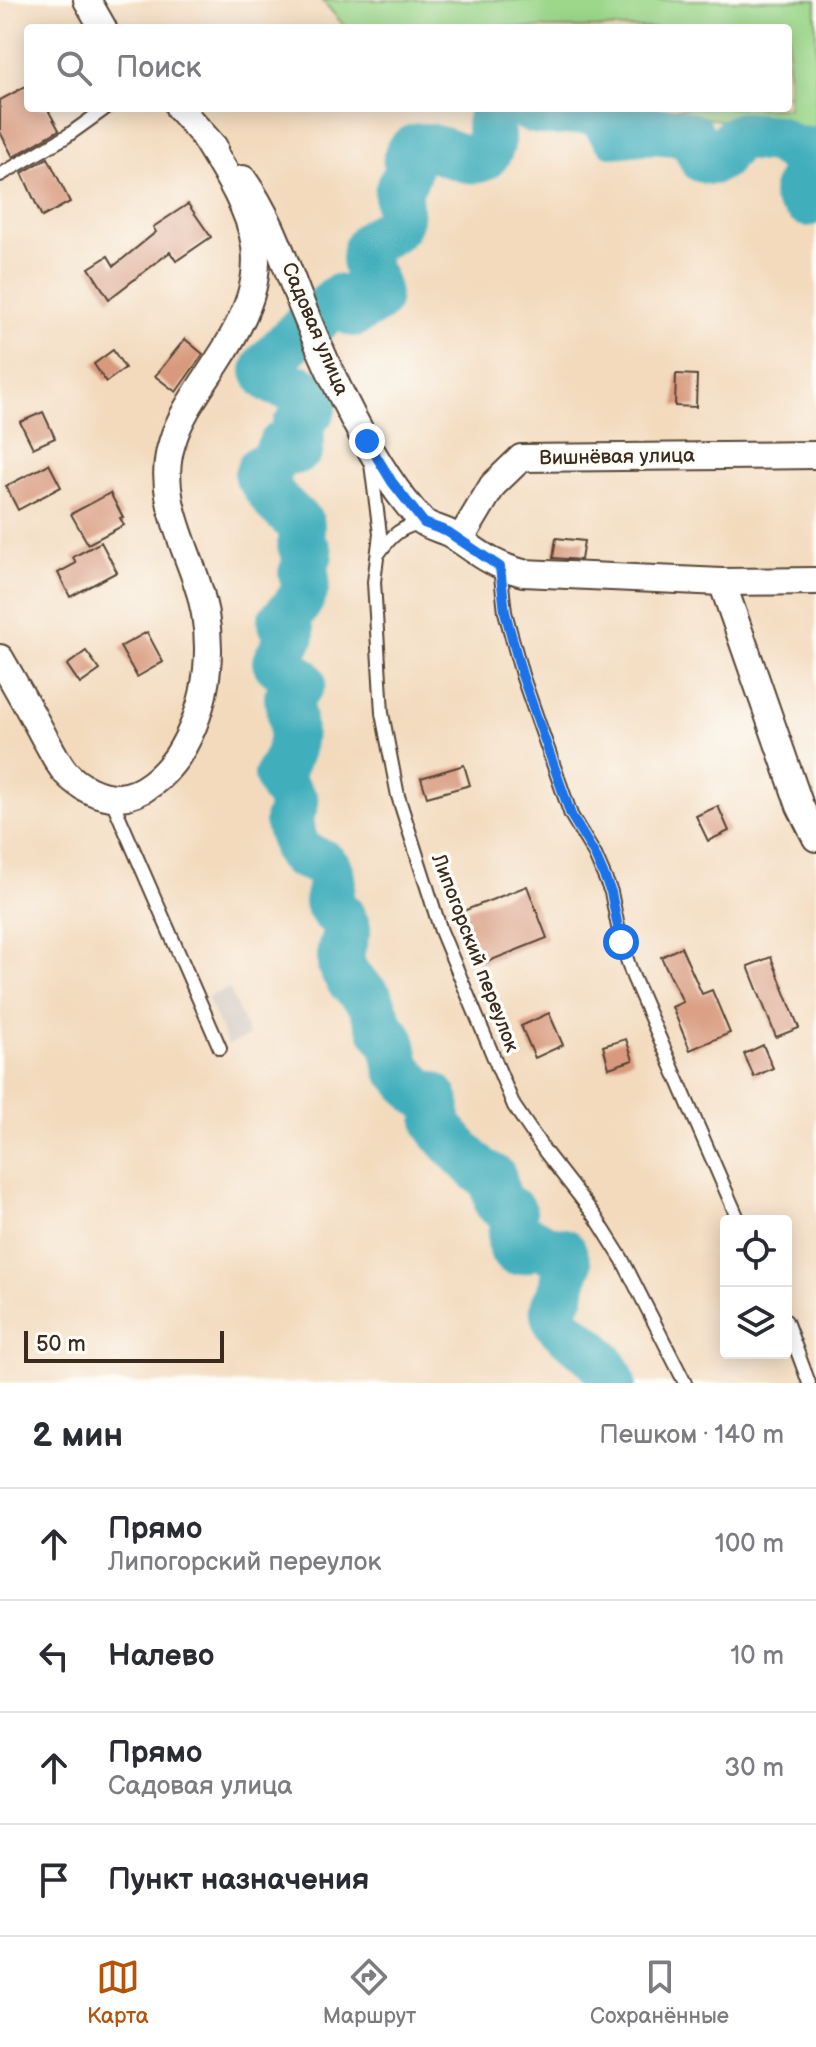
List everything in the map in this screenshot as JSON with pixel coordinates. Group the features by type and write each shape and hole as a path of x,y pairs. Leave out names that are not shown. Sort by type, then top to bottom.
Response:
{"street":[{"path":"87,0 101,24"},
{"name":"Садовая улица","path":"183,112 240,174 259,202 282,250 320,348 367,441 392,482 424,523 448,532 500,567"},
{"path":"0,658 65,773 90,790 111,797 135,793 165,772 193,726 205,682 206,617 174,519 167,481 168,457 184,415 243,320 252,295 258,261 245,213 225,171 202,134"},
{"name":"Вишнёвая улица","path":"460,540 493,485 521,458 816,455"},
{"path":"500,567 563,577 722,582 816,581"},
{"path":"722,582 800,806 816,838"}],"lane":[{"path":"0,175 67,136 100,112"},
{"name":"Липогорский переулок","path":"367,441 380,534 374,582 382,713 398,796 441,931 514,1106 609,1238 685,1383"},
{"path":"377,557 394,534 413,524 424,523"},
{"path":"500,567 505,612 522,675 562,792 571,815 604,873 633,977 736,1215"},
{"path":"111,797 220,1048"},
{"path":"792,1337 809,1383"}],"shaded area":[{"path":"229,988 249,1036 228,1045 207,997"}],"green space":[{"path":"322,0 816,0 816,132 658,112 792,112 792,24 343,24"}],"building":[{"path":"24,87 24,112 49,112 59,130 13,157 0,132 0,100"},
{"path":"48,158 70,202 42,217 22,173"},
{"path":"188,204 211,237 176,261 170,252 109,299 89,268 108,256 114,266 156,232 153,227"},
{"path":"185,339 203,354 176,392 155,376"},
{"path":"113,350 125,368 106,382 94,364"},
{"path":"676,374 697,375 696,407 675,406"},
{"path":"43,412 55,438 33,448 20,422"},
{"path":"49,464 61,487 18,510 6,486"},
{"path":"110,493 124,525 88,544 71,514"},
{"path":"556,538 584,541 581,560 553,558"},
{"path":"101,542 117,572 70,597 58,573 76,563 73,557"},
{"path":"147,632 163,662 137,677 120,647"},
{"path":"86,651 100,670 80,684 67,665"},
{"path":"464,765 470,785 427,797 421,778"},
{"path":"718,806 729,831 708,841 696,816"},
{"path":"527,886 547,938 479,965 458,913"},
{"path":"681,947 702,994 712,990 730,1033 690,1050 672,1007 683,1002 661,957"},
{"path":"771,957 799,1028 776,1037 748,966"},
{"path":"549,1013 563,1045 535,1058 521,1026"},
{"path":"626,1039 633,1060 609,1068 603,1046"},
{"path":"763,1045 773,1068 754,1077 744,1054"}],"waterway":[{"path":"318,318 338,298 354,313 376,300 376,289 366,264 366,251 374,240 396,224 399,215 398,193 406,174 409,153 418,147 429,147 465,159 485,155 491,144 493,112"},
{"path":"594,112 615,134 654,131 692,137 703,159 712,161 742,136 776,139 795,151 816,150"},
{"path":"816,169 802,178 796,193 807,203 816,198"},
{"path":"304,327 265,371 275,382 303,390 314,400 312,409 295,428 301,438 300,448 295,451 282,445 272,463 261,468 258,475 277,502 301,525 301,545 309,554 302,574 306,578 302,597 281,622 291,636 276,662 302,682 288,698 292,720 291,746 278,775 295,803 288,820 300,854 322,863 330,871 332,884 328,902 347,928 341,950 341,965 349,979 370,1000 382,1029 392,1042 398,1068 420,1093 435,1099 438,1126 479,1170 493,1178 498,1203 513,1212 511,1242 514,1251 522,1250 533,1241 545,1248 563,1252 568,1267 554,1313 563,1328 599,1360 612,1383"}],"route":[{"path":"367,441 392,482 424,523 448,532 500,567 505,612 522,675 571,815 604,873 621,942"}]}
